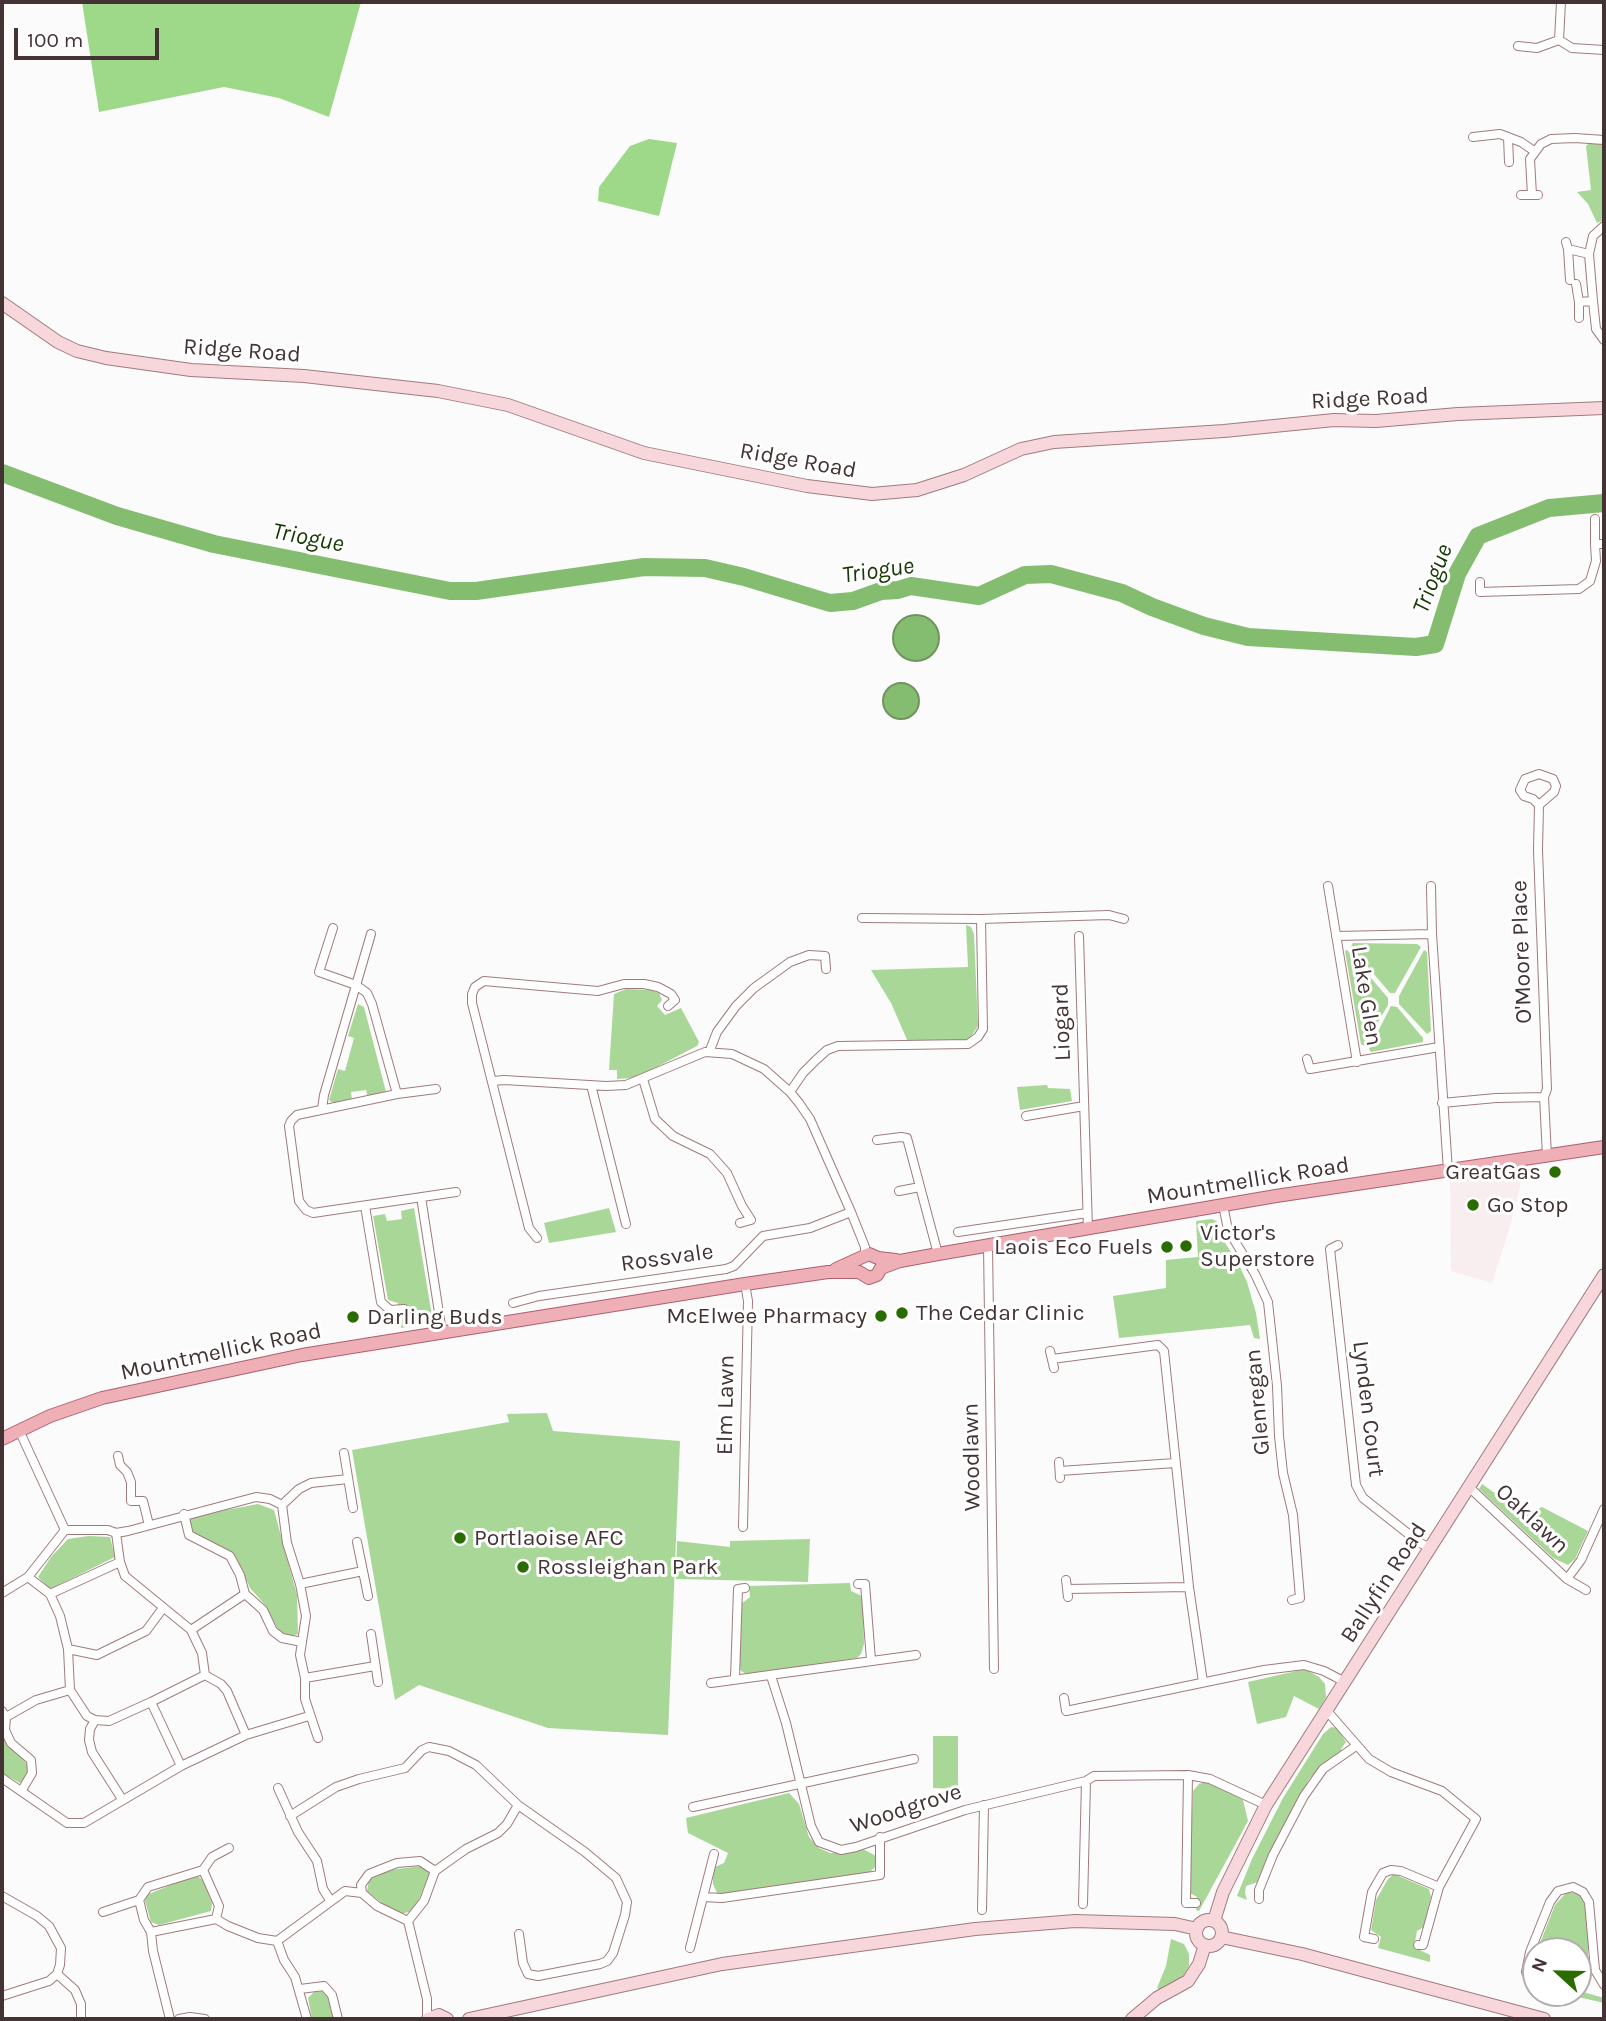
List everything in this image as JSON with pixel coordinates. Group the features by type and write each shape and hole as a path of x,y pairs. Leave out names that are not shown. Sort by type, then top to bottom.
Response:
{"main road":[{"name":"Mountmellick Road","path":"2,1439 50,1416 136,1390 302,1355 828,1272 868,1262 900,1261 1223,1205 1604,1147"}],"street":[{"path":"1559,40 1561,2"},
{"path":"1518,46 1537,48 1559,40"},
{"path":"1559,40 1572,48 1604,50"},
{"path":"1473,137 1500,134 1521,142 1534,151"},
{"path":"1508,137 1509,162"},
{"path":"1521,195 1535,195 1530,159 1534,151 1551,139 1604,140"},
{"path":"1604,226 1593,236 1589,254 1596,329 1604,340"},
{"path":"1579,318 1567,246 1589,254"},
{"path":"1578,302 1593,301"},
{"name":"Ridge Road","path":"2,303 58,342 77,351 106,358 191,370 304,376 438,391 508,405 644,453 807,486 872,494 917,490 964,475 1021,449 1054,442 1334,421 1604,408"},
{"path":"1480,582 1480,592 1579,589 1590,580 1600,544 1595,519"},
{"name":"O'Moore Place","path":"1539,805 1524,796 1520,790 1525,779 1539,774 1553,779 1556,786 1554,792 1539,805 1547,1156"},
{"name":"Lake Glen","path":"1328,886 1357,1062"},
{"path":"1431,886 1448,1171"},
{"path":"862,918 981,919 1109,915 1124,919"},
{"path":"790,1092 816,1060 827,1050 838,1046 968,1044 978,1037 984,1029 981,919"},
{"path":"333,928 319,972 356,985 367,993 397,1094"},
{"path":"322,1109 371,934"},
{"name":"Lake Glen","path":"1336,936 1432,934"},
{"name":"Liogard","path":"1079,936 1088,1229"},
{"path":"710,1050 717,1032 736,1006 754,988 790,962 809,955 825,956 827,969"},
{"path":"537,1238 529,1228 472,1003 472,994 479,983 484,981 598,991 624,984 644,984 671,994 675,1000 668,1006"},
{"name":"Lake Glen","path":"1307,1059 1310,1069 1439,1047"},
{"path":"493,1081 626,1085 710,1050 732,1054 764,1069 790,1092 810,1119 865,1247 868,1262"},
{"path":"643,1079 655,1119 673,1136 710,1154 727,1173 751,1220 740,1223"},
{"path":"590,1084 626,1224"},
{"path":"436,1089 397,1094 297,1115 289,1126 299,1201 306,1210 313,1213 456,1192"},
{"path":"1442,1103 1544,1097"},
{"path":"1026,1116 1084,1106"},
{"path":"877,1140 907,1138 938,1254"},
{"path":"900,1191 920,1187"},
{"path":"421,1197 442,1332"},
{"name":"Glenregan","path":"1223,1205 1228,1230 1255,1274 1268,1302 1283,1473 1293,1515 1300,1598 1292,1600"},
{"path":"365,1206 381,1302 390,1310 404,1308"},
{"name":"Rossvale","path":"513,1303 539,1296 726,1269 734,1266 764,1236 810,1228 850,1212"},
{"path":"958,1232 1087,1213"},
{"name":"Lynden Court","path":"1338,1245 1330,1249 1356,1485 1363,1498 1420,1543 1431,1548"},
{"name":"Woodlawn","path":"988,1246 994,1669"},
{"name":"Ballyfin Road","path":"1214,1922 1223,1892 1266,1805 1604,1275"},
{"name":"Elm Lawn","path":"743,1527 748,1301 746,1284"},
{"path":"1054,1368 1051,1355 1158,1345 1164,1351 1189,1587 1203,1682"},
{"path":"19,1430 65,1530"},
{"path":"344,1453 353,1508"},
{"path":"118,1455 120,1465 131,1482 131,1502 143,1501 149,1525"},
{"path":"1060,1470 1175,1463"},
{"path":"282,1505 299,1489 311,1483 348,1479"},
{"name":"Oaklawn","path":"1469,1488 1567,1579 1587,1590"},
{"path":"65,1530 108,1530 116,1533 256,1497 270,1499 282,1505"},
{"path":"282,1505 288,1543 306,1616 300,1655 305,1678 305,1699 318,1738"},
{"name":"Oaklawn","path":"1567,1579 1581,1560 1604,1509"},
{"path":"184,1514 189,1535 230,1556 245,1594 263,1610 273,1631 282,1638 302,1642"},
{"path":"2,1593 27,1577 65,1530"},
{"path":"116,1533 125,1576 191,1630 202,1653 205,1675"},
{"path":"357,1542 368,1596"},
{"path":"50,1594 120,1562"},
{"path":"300,1584 363,1572"},
{"path":"27,1577 50,1594 60,1616 68,1649 70,1690 87,1716 95,1720 109,1721 205,1675"},
{"path":"858,1584 865,1584 871,1660"},
{"path":"1067,1589 1189,1587"},
{"path":"735,1678 738,1589 745,1588"},
{"path":"191,1630 245,1594"},
{"path":"68,1649 97,1655 146,1631 163,1608"},
{"path":"371,1634 378,1682"},
{"path":"712,1683 916,1655"},
{"path":"1064,1698 1066,1711 1203,1682 1304,1665 1324,1671 1345,1682"},
{"path":"305,1678 375,1666"},
{"path":"205,1675 221,1684 226,1691 246,1735"},
{"name":"Woodgrove","path":"771,1676 786,1723 811,1826 819,1842 841,1850 984,1805 1086,1781 1094,1776 1188,1775 1210,1779 1266,1805"},
{"path":"22,1790 32,1773 31,1760 11,1743 5,1730 4,1714 36,1700 70,1690"},
{"path":"151,1702 181,1766"},
{"path":"1327,1711 1362,1754 1379,1766 1442,1791 1476,1819 1439,1887 1423,1945 1418,1945"},
{"path":"2,1778 67,1823 75,1825 94,1819 122,1799 181,1766 246,1735 309,1716"},
{"path":"95,1720 90,1729 92,1752 122,1799"},
{"path":"1256,1893 1281,1838 1309,1788 1323,1769 1356,1746"},
{"path":"290,1816 336,1787 405,1768 422,1750 429,1747 449,1751 476,1765 518,1805 585,1852 616,1878 627,1902 612,1953 607,1961 600,1964 538,1976 528,1974 523,1963 519,1934"},
{"name":"Woodgrove","path":"693,1807 914,1759"},
{"path":"1188,1775 1186,1903 1196,1903"},
{"path":"1083,1903 1086,1781"},
{"path":"278,1788 290,1816 317,1861 323,1889 330,1900"},
{"path":"408,1921 424,1901 435,1871 466,1849 498,1833 518,1805"},
{"name":"Woodgrove","path":"982,1910 984,1805"},
{"path":"704,1897 722,1898 880,1875 880,1838"},
{"path":"103,1912 139,1900 148,1887 203,1870 212,1857 229,1848"},
{"path":"690,1948 714,1854"},
{"path":"362,1893 361,1885 369,1874 397,1863 420,1861 435,1871"},
{"path":"203,1870 219,1906 216,1919"},
{"path":"1374,1940 1364,1937 1372,1892 1383,1873 1401,1871 1439,1887"},
{"path":"1536,1937 1550,1902 1558,1891 1573,1887 1583,1892 1589,1902 1592,1937"},
{"path":"151,1933 216,1919 244,1933 277,1941 345,1891 362,1893 377,1906 408,1921"},
{"path":"2,1996 50,1981 57,1974 61,1948 49,1926 37,1916 3,1900"},
{"path":"139,1900 144,1920 151,1933 170,2019"},
{"path":"408,1921 427,1999 440,2019"},
{"path":"471,2019 722,1964 975,1929 1075,1921 1175,1924 1197,1929"},
{"path":"1214,1922 1220,1926 1221,1937 1215,1945 1205,1945 1197,1937 1197,1929 1202,1923 1214,1922"},
{"path":"1221,1937 1302,1954 1544,2019"},
{"path":"277,1941 300,1989 307,2019"},
{"path":"1592,1943 1594,1970 1604,1985"},
{"path":"1132,2019 1157,1998 1188,1981 1199,1964 1205,1945"},
{"path":"57,1974 75,1990 81,2004 81,2019"},
{"path":"300,1989 324,1986 332,1995 338,2019"},
{"path":"179,2019 205,2019"}],"shaded area":[{"path":"82,2 361,2 329,117 279,98 224,87 99,112"},
{"path":"649,139 677,143 659,216 598,201 599,187 630,146"},
{"path":"1589,143 1604,143 1604,220 1597,223 1588,204 1577,192 1591,190 1586,146"},
{"path":"916,615 932,622 939,638 932,654 916,661 900,654 893,638 900,622"},
{"path":"901,683 914,688 919,701 914,714 901,719 888,714 883,701 888,688"},
{"path":"966,925 971,927 974,934 978,1026 966,1040 908,1042 891,1003 871,970 968,967"},
{"path":"1353,943 1417,944 1421,947 1395,993 1390,993 1351,947"},
{"path":"1347,950 1388,998 1388,1005 1364,1046 1361,1044 1345,951"},
{"path":"1424,950 1427,952 1431,1031 1427,1034 1399,1004 1399,996"},
{"path":"626,989 659,993 662,1000 657,1006 665,1015 681,1008 699,1042 697,1046 645,1073 632,1078 617,1079 617,1070 609,1070 614,994"},
{"path":"358,1004 364,1007 386,1092 384,1095 368,1098 366,1090 351,1092 352,1100 333,1103 329,1100 338,1069 345,1071 354,1038 348,1036"},
{"path":"1391,1006 1397,1007 1423,1038 1423,1042 1371,1052 1369,1049"},
{"path":"1047,1085 1048,1088 1070,1089 1072,1101 1020,1110 1017,1087"},
{"path":"1525,1166 1510,1227 1492,1283 1451,1271 1450,1180"},
{"path":"414,1208 433,1322 401,1328 398,1303 388,1300 373,1216 385,1214 387,1221 402,1219 401,1211"},
{"path":"609,1208 616,1232 549,1243 544,1223"},
{"path":"1212,1219 1218,1222 1224,1241 1247,1282 1260,1339 1254,1338 1250,1325 1119,1338 1113,1296 1166,1288 1166,1260 1198,1257 1196,1221"},
{"name":"Rossleighan Park","path":"547,1413 553,1431 680,1441 668,1735 548,1728 419,1685 395,1700 352,1450 509,1422 507,1414"},
{"path":"1482,1484 1526,1515 1542,1507 1588,1531 1575,1559 1568,1565 1553,1558 1479,1489"},
{"path":"258,1504 274,1510 297,1595 298,1634 289,1637 281,1635 266,1606 250,1588 235,1555 193,1534 189,1521 194,1516"},
{"path":"110,1537 115,1557 50,1589 38,1577 51,1557 68,1539"},
{"path":"810,1539 808,1582 676,1579 677,1541 730,1547 730,1541"},
{"path":"850,1583 851,1591 860,1595 863,1600 864,1644 857,1658 748,1675 741,1671 738,1665 741,1604 750,1597 749,1586"},
{"path":"1305,1669 1325,1684 1326,1697 1319,1709 1294,1696 1286,1717 1257,1724 1248,1682"},
{"path":"2,1726 29,1768 25,1779 20,1783 2,1773"},
{"path":"1331,1727 1337,1728 1346,1742 1341,1749 1343,1751 1319,1768 1309,1779 1258,1882 1246,1886 1247,1900 1237,1896 1252,1859 1283,1798 1323,1734"},
{"path":"933,1736 958,1736 958,1789 933,1788"},
{"path":"1205,1782 1243,1800 1248,1821 1199,1911 1196,1910 1197,1897 1190,1893 1189,1888 1193,1791"},
{"path":"789,1793 799,1804 809,1837 819,1848 830,1853 863,1849 876,1856 877,1865 870,1872 863,1874 718,1895 713,1884 713,1875 715,1867 724,1863 728,1853 688,1833 686,1818"},
{"path":"421,1866 428,1870 429,1875 415,1909 409,1912 400,1914 367,1891 369,1880 389,1870"},
{"path":"1394,1874 1429,1889 1431,1897 1424,1927 1417,1931 1415,1942 1416,1948 1430,1955 1430,1962 1378,1948 1381,1937 1371,1930 1376,1900"},
{"path":"196,1875 203,1880 212,1903 211,1911 159,1925 151,1922 146,1895"},
{"path":"1569,1892 1579,1894 1586,1904 1589,1937 1542,1937 1555,1905"},
{"path":"1171,1939 1184,1944 1189,1954 1189,1966 1181,1980 1162,1991 1157,1988 1166,1966"},
{"path":"322,1991 327,1995 334,2019 312,2019 308,1998 314,1992"},
{"path":"1592,1995 1604,1998 1604,2003 1592,2000"}],"waterway":[{"name":"Triogue","path":"2,473 117,516 214,544 450,591 476,591 644,567 705,568 830,603 853,601 881,591 911,586 979,596 1025,575 1051,574 1122,593 1204,626 1248,637 1416,647 1435,644 1457,574 1478,536 1549,508 1604,503"}],"place":[{"name":"GreatGas","path":"1555,1172"},
{"name":"Go Stop","path":"1473,1205"},
{"name":"Victor's Superstore","path":"1186,1246"},
{"name":"Laois Eco Fuels","path":"1167,1247"},
{"name":"The Cedar Clinic","path":"902,1313"},
{"name":"McElwee Pharmacy","path":"881,1316"},
{"name":"Darling Buds","path":"353,1317"},
{"name":"Portlaoise AFC","path":"460,1538"},
{"name":"Rossleighan Park","path":"523,1567"}]}
